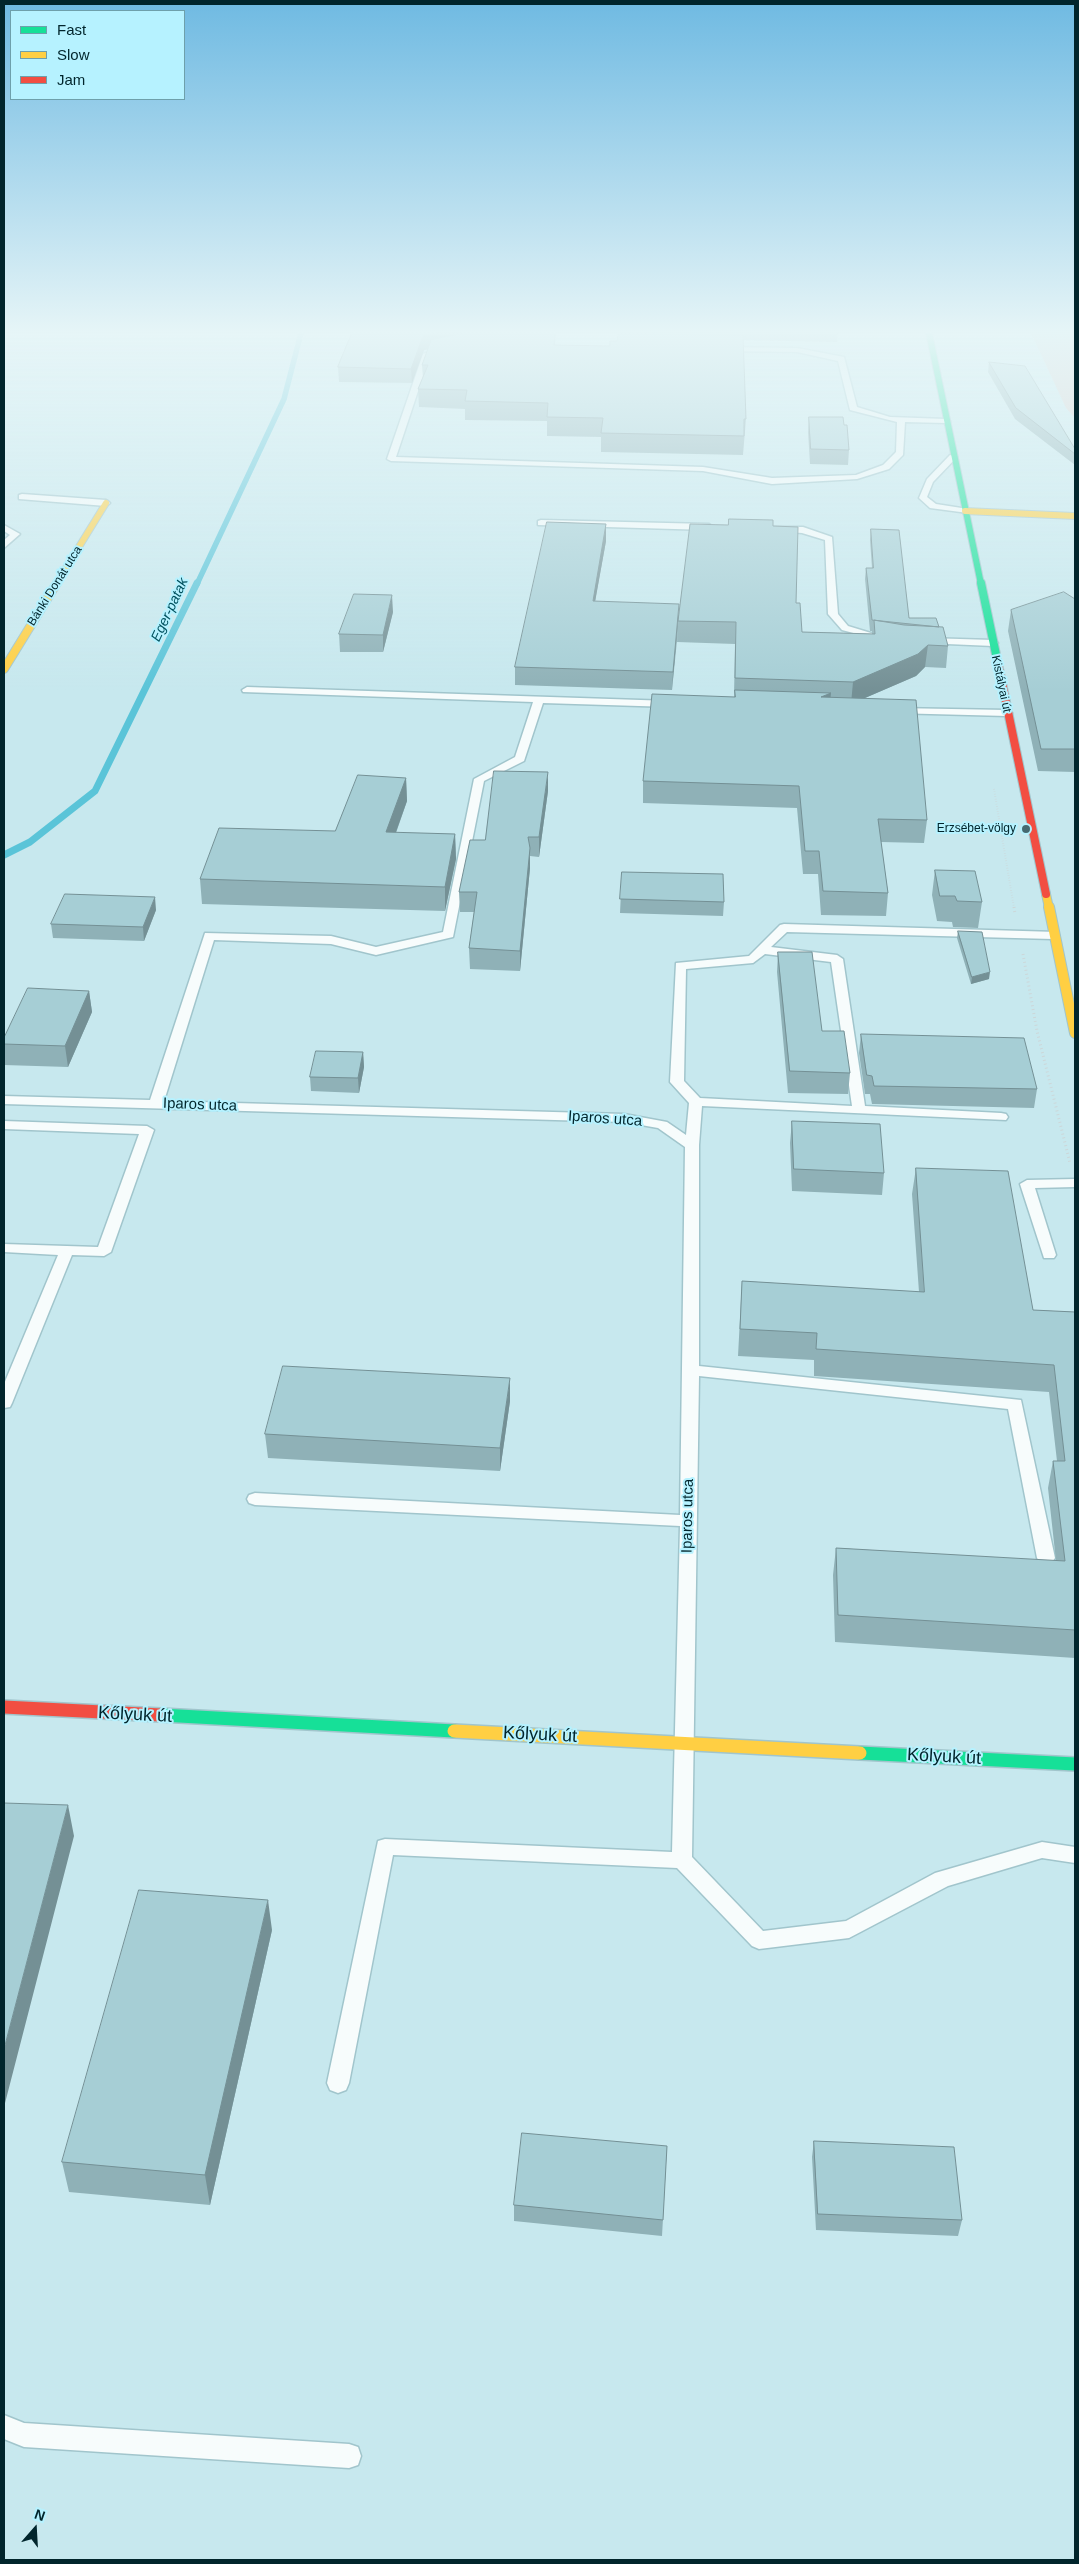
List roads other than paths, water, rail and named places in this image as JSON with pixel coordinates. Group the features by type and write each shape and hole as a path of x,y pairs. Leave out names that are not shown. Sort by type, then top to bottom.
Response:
{"main road":[{"name":"Kistályai út","path":"952,453 1075,1033"},
{"name":"Bánki Donát utca","path":"4,669 106,503"},
{"path":"965,511 1075,516"},
{"name":"Kőlyuk út","path":"4,1707 1075,1764"}],"lane":[{"path":"393,453 391,459 703,469 772,481 857,477 886,467 900,453"},
{"path":"953,457 932,478 923,491 923,498 933,506 965,511"},
{"path":"22,497 106,503"},
{"path":"541,523 716,528"},
{"path":"4,528 16,534 4,545"},
{"path":"764,529 803,530 829,539 833,614 845,628 882,640 891,640"},
{"path":"919,641 993,643"},
{"path":"247,690 687,704"},
{"path":"156,1104 209,936 331,940 376,951 449,934 479,779 520,758 539,699"},
{"path":"884,711 1007,713"},
{"path":"1001,1117 696,1102 677,1082 680,966 752,960 784,928 1054,935"},
{"path":"762,950 837,959 859,1110"},
{"name":"Iparos utca","path":"4,1100 624,1118 662,1125 692,1145 686,1742 682,1860"},
{"path":"692,1145 696,1102"},
{"path":"4,1125 147,1130 104,1252 4,1248"},
{"path":"1049,1255 1027,1184 1075,1183"},
{"path":"4,1403 67,1250"},
{"path":"691,1370 1015,1404 1046,1558"},
{"path":"255,1499 688,1521"},
{"path":"338,2083 385,1847 682,1860 759,1940 849,1929 942,1879 1042,1850 1075,1855"},
{"path":"4,2428 24,2436 349,2456"}],"waterway":[{"name":"Eger-patak","path":"197,584 259,453"},
{"name":"Eger-patak","path":"4,855 30,842 95,791 197,583"}],"place":[{"name":"Erzsébet-völgy","path":"1026,829"}]}
